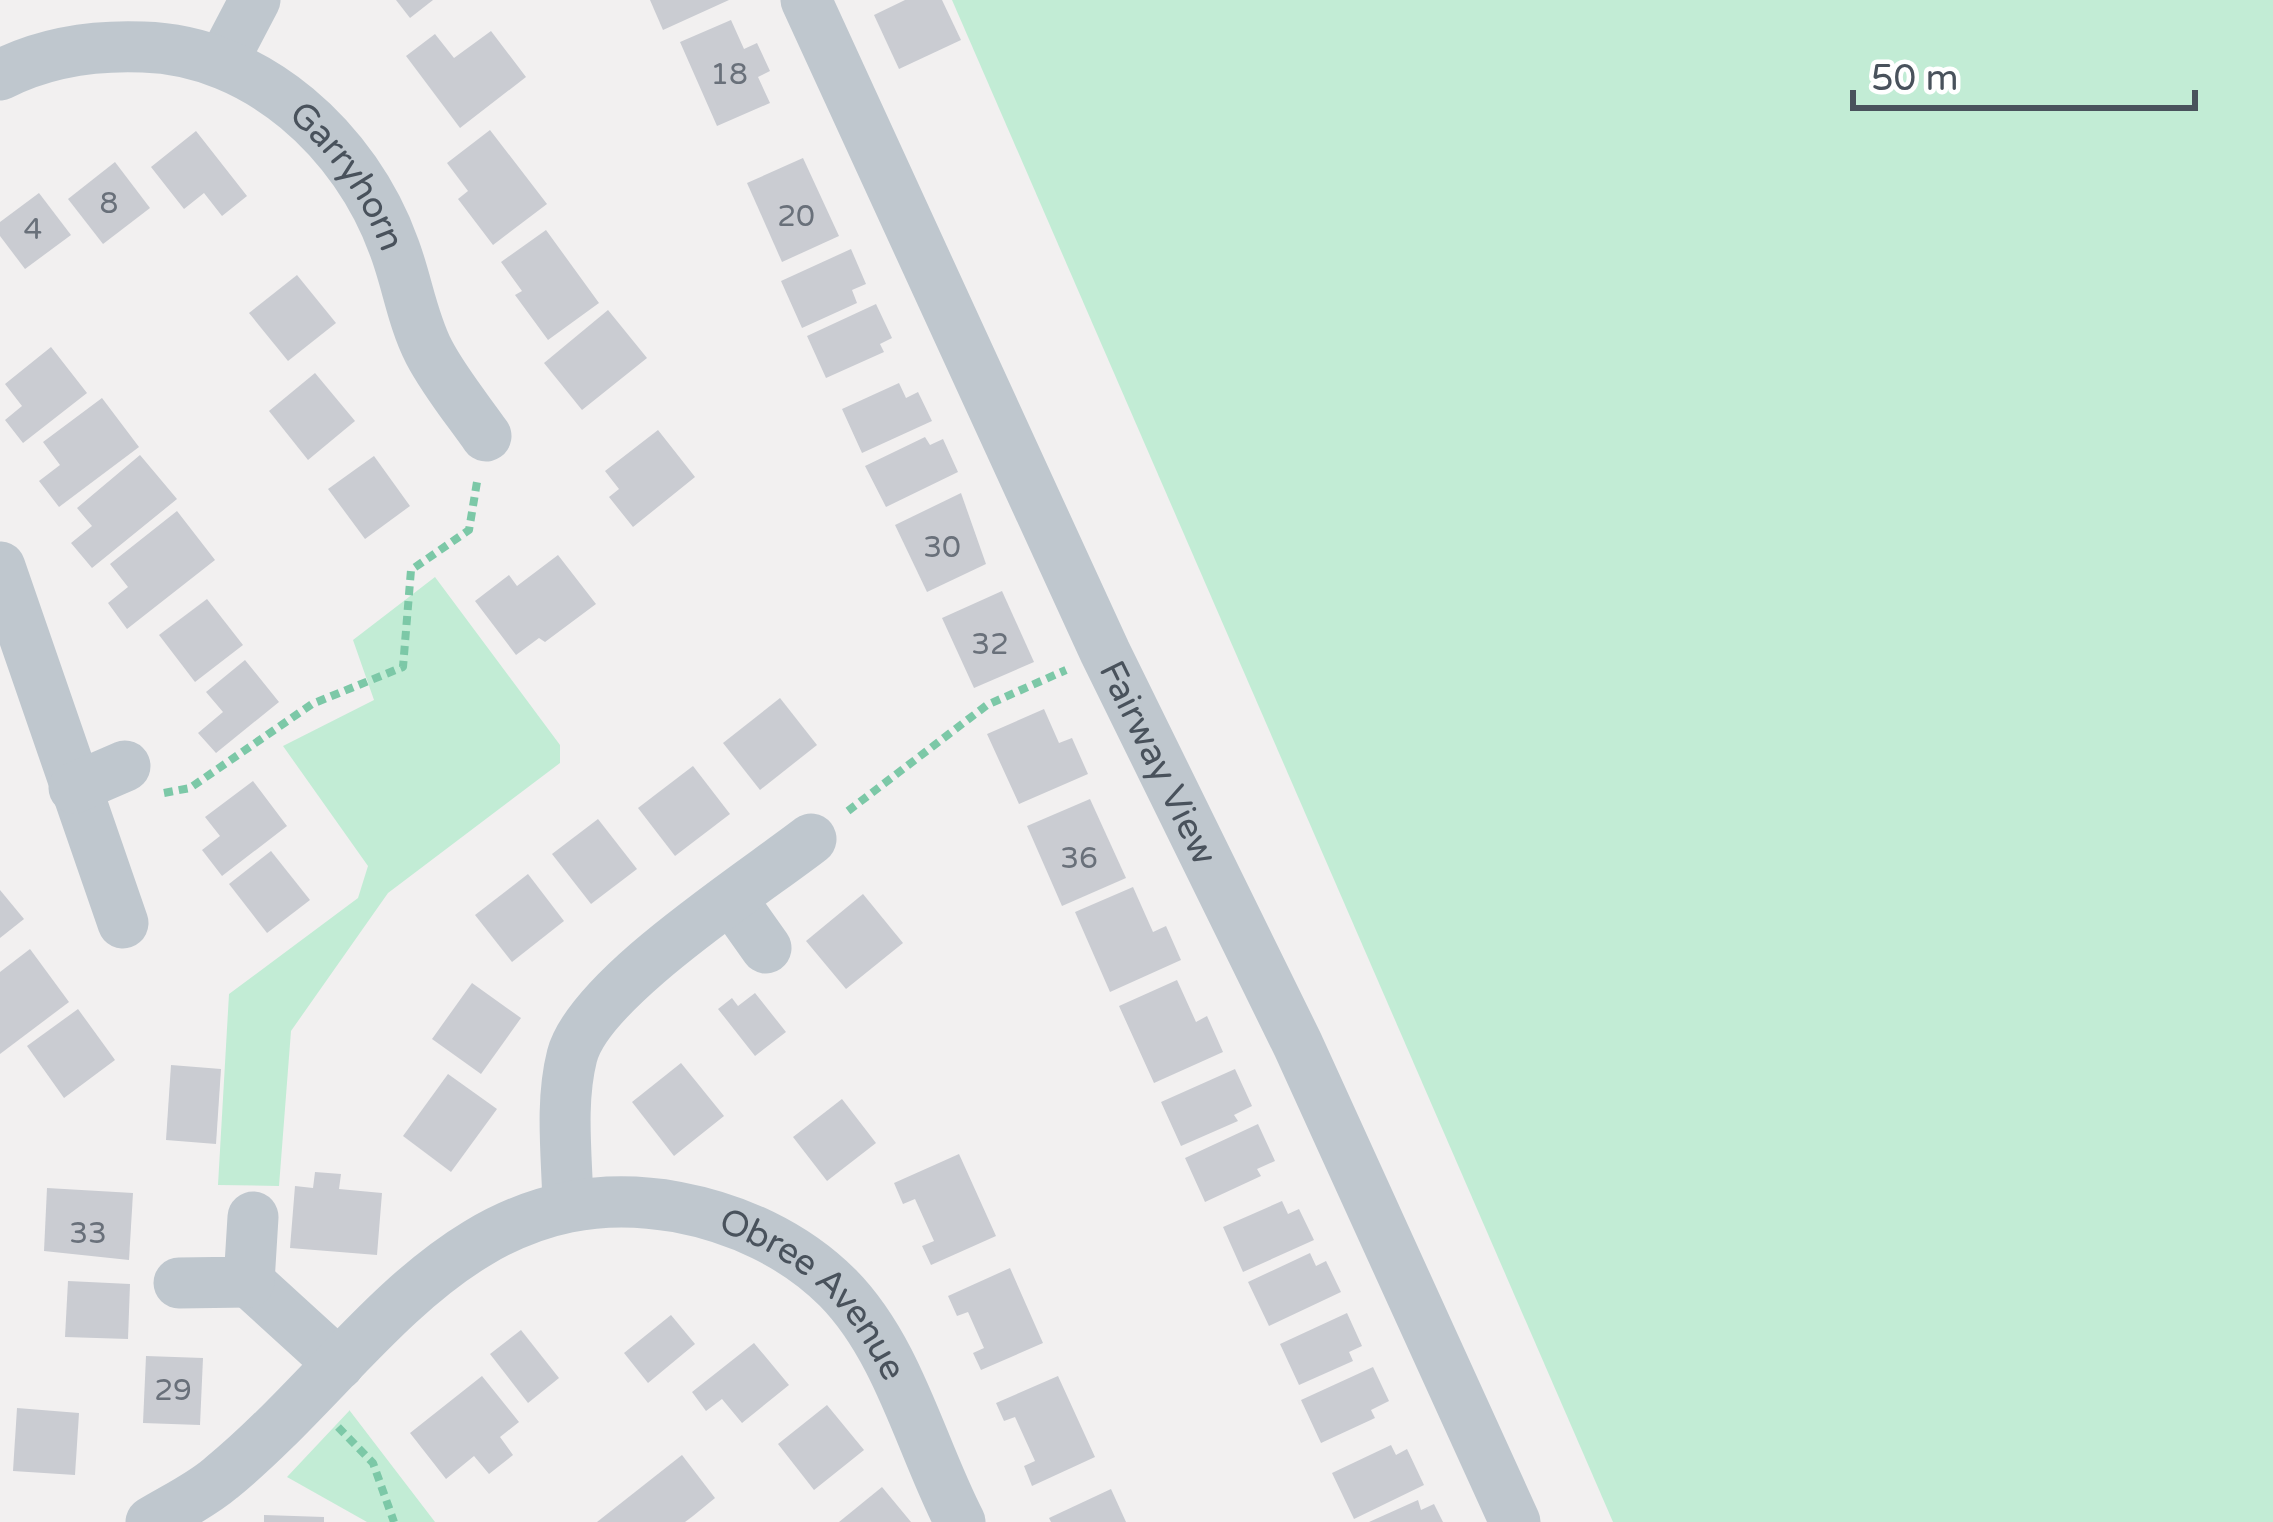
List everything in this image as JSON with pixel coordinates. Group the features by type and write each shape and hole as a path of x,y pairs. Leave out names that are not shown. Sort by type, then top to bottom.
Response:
{"street":[{"path":"223,61 255,0"},
{"name":"Fairway View","path":"806,0 1105,652 1298,1045 1515,1522"},
{"name":"Garryhorn","path":"0,75 40,55 124,46 180,48 223,61 301,111 350,165 393,242 405,347 486,436"},
{"path":"0,566 123,923"},
{"path":"74,788 125,766"},
{"path":"568,1205 566,1099 573,1052 592,1017 622,985 811,839"},
{"path":"732,900 766,948"},
{"name":"Obree Avenue","path":"151,1522 218,1481 435,1270 489,1232 568,1205 644,1201 725,1216 777,1243 838,1288 884,1354 961,1522"},
{"path":"253,1216 248,1282 324,1380"},
{"path":"178,1283 248,1282"}],"path":[{"path":"125,766 157,794 190,788 312,704 403,667 411,570 469,530 486,436"},
{"path":"811,839 988,705 1105,652"},
{"path":"324,1380 373,1463 394,1522"}],"green space":[{"path":"952,0 2273,0 2273,1522 1613,1522"},
{"path":"435,577 560,745 560,763 388,893 291,1031 279,1186 218,1185 229,994 358,898 368,866 283,746 374,700 353,640"},
{"path":"350,1410 435,1522 367,1522 287,1477"}],"building":[{"path":"396,0 433,0 410,18"},
{"path":"650,0 729,0 663,30"},
{"path":"905,0 942,0 961,40 899,69 874,15"},
{"path":"731,20 744,49 757,43 770,71 758,77 770,103 717,126 680,42"},
{"path":"491,31 526,77 460,128 406,56 435,34 454,58"},
{"path":"490,130 547,204 493,245 458,199 468,191 447,163"},
{"path":"196,131 247,196 222,216 204,193 184,209 151,167"},
{"path":"803,158 839,236 782,262 747,183"},
{"path":"115,162 150,208 103,244 68,199"},
{"path":"39,193 71,235 25,269 0,236 0,222"},
{"path":"546,230 599,303 548,340 515,295 522,291 501,262"},
{"path":"851,249 866,284 852,290 857,303 802,328 781,281"},
{"path":"297,275 336,323 288,361 249,313"},
{"path":"876,304 892,338 880,344 884,352 826,378 807,336"},
{"path":"608,310 647,358 582,410 544,363"},
{"path":"51,347 87,393 23,443 5,420 22,406 5,384"},
{"path":"315,373 355,421 308,460 269,411"},
{"path":"899,383 906,398 918,392 932,421 862,453 842,409"},
{"path":"102,398 139,447 59,507 39,481 60,465 43,442"},
{"path":"658,430 695,477 633,527 609,497 619,489 605,471"},
{"path":"925,437 930,445 943,439 958,472 886,507 865,466"},
{"path":"140,455 177,499 92,568 71,543 92,526 77,508"},
{"path":"374,456 410,506 365,539 328,489"},
{"path":"961,493 986,564 927,592 895,525"},
{"path":"177,511 215,560 127,629 108,603 128,587 110,564"},
{"path":"558,555 596,604 545,642 539,638 516,655 475,601 509,575 517,586"},
{"path":"1002,591 1034,662 974,688 942,618"},
{"path":"207,599 243,645 195,682 159,635"},
{"path":"245,660 279,702 216,753 198,733 223,712 206,692"},
{"path":"780,698 817,745 760,790 723,743"},
{"path":"1044,709 1059,743 1072,738 1088,774 1019,804 987,734"},
{"path":"693,766 730,814 675,856 638,808"},
{"path":"253,781 287,826 222,876 202,850 220,836 205,817"},
{"path":"1090,799 1126,878 1062,906 1027,826"},
{"path":"598,819 637,869 591,904 552,854"},
{"path":"271,851 310,900 267,933 229,884"},
{"path":"528,874 564,921 512,962 475,915"},
{"path":"1133,887 1153,932 1166,926 1181,960 1110,992 1075,912"},
{"path":"0,890 24,919 0,938"},
{"path":"863,894 903,943 846,989 806,941"},
{"path":"30,949 69,1002 0,1054 0,972"},
{"path":"1177,980 1196,1022 1207,1016 1223,1052 1154,1083 1119,1006"},
{"path":"472,983 521,1018 481,1074 432,1039"},
{"path":"755,993 786,1032 755,1056 718,1009 732,998 738,1006"},
{"path":"78,1009 115,1060 64,1098 27,1046"},
{"path":"681,1063 724,1116 674,1156 632,1102"},
{"path":"171,1065 221,1069 216,1144 166,1140"},
{"path":"1235,1069 1252,1106 1234,1115 1238,1121 1181,1146 1161,1102"},
{"path":"448,1074 497,1109 451,1172 403,1136"},
{"path":"842,1099 876,1143 827,1181 793,1137"},
{"path":"1258,1124 1275,1161 1257,1169 1261,1176 1205,1202 1185,1158"},
{"path":"959,1154 996,1236 931,1265 922,1246 934,1241 915,1199 903,1204 894,1183"},
{"path":"315,1172 341,1174 339,1189 382,1193 377,1255 290,1248 295,1186 313,1188"},
{"path":"47,1188 133,1193 129,1260 44,1251"},
{"path":"1282,1201 1288,1214 1299,1209 1314,1240 1243,1272 1223,1227"},
{"path":"1310,1253 1316,1266 1326,1261 1341,1292 1269,1326 1248,1282"},
{"path":"1010,1268 1043,1343 981,1370 973,1353 984,1348 968,1312 957,1316 948,1296"},
{"path":"68,1281 130,1284 128,1339 65,1337"},
{"path":"1347,1313 1362,1346 1349,1352 1353,1361 1299,1385 1280,1344"},
{"path":"671,1315 695,1344 648,1383 624,1353"},
{"path":"521,1330 559,1378 528,1403 490,1354"},
{"path":"754,1343 789,1385 742,1423 722,1399 706,1411 692,1392"},
{"path":"146,1356 203,1358 200,1425 143,1423"},
{"path":"1373,1367 1389,1401 1371,1410 1375,1418 1321,1443 1301,1400"},
{"path":"482,1376 519,1422 500,1437 513,1455 489,1474 474,1456 446,1479 410,1433"},
{"path":"1058,1376 1095,1457 1032,1486 1024,1466 1035,1461 1015,1417 1004,1421 996,1403"},
{"path":"827,1405 864,1450 814,1490 778,1444"},
{"path":"17,1408 79,1413 75,1475 13,1471"},
{"path":"1391,1445 1396,1455 1407,1449 1424,1485 1354,1519 1332,1473"},
{"path":"682,1455 715,1498 693,1516 685,1522 597,1522"},
{"path":"882,1487 911,1522 839,1522"},
{"path":"1111,1489 1126,1522 1051,1522 1049,1518"},
{"path":"1418,1500 1421,1510 1434,1504 1443,1522 1369,1522"},
{"path":"264,1515 324,1517 324,1522 264,1522"}]}
